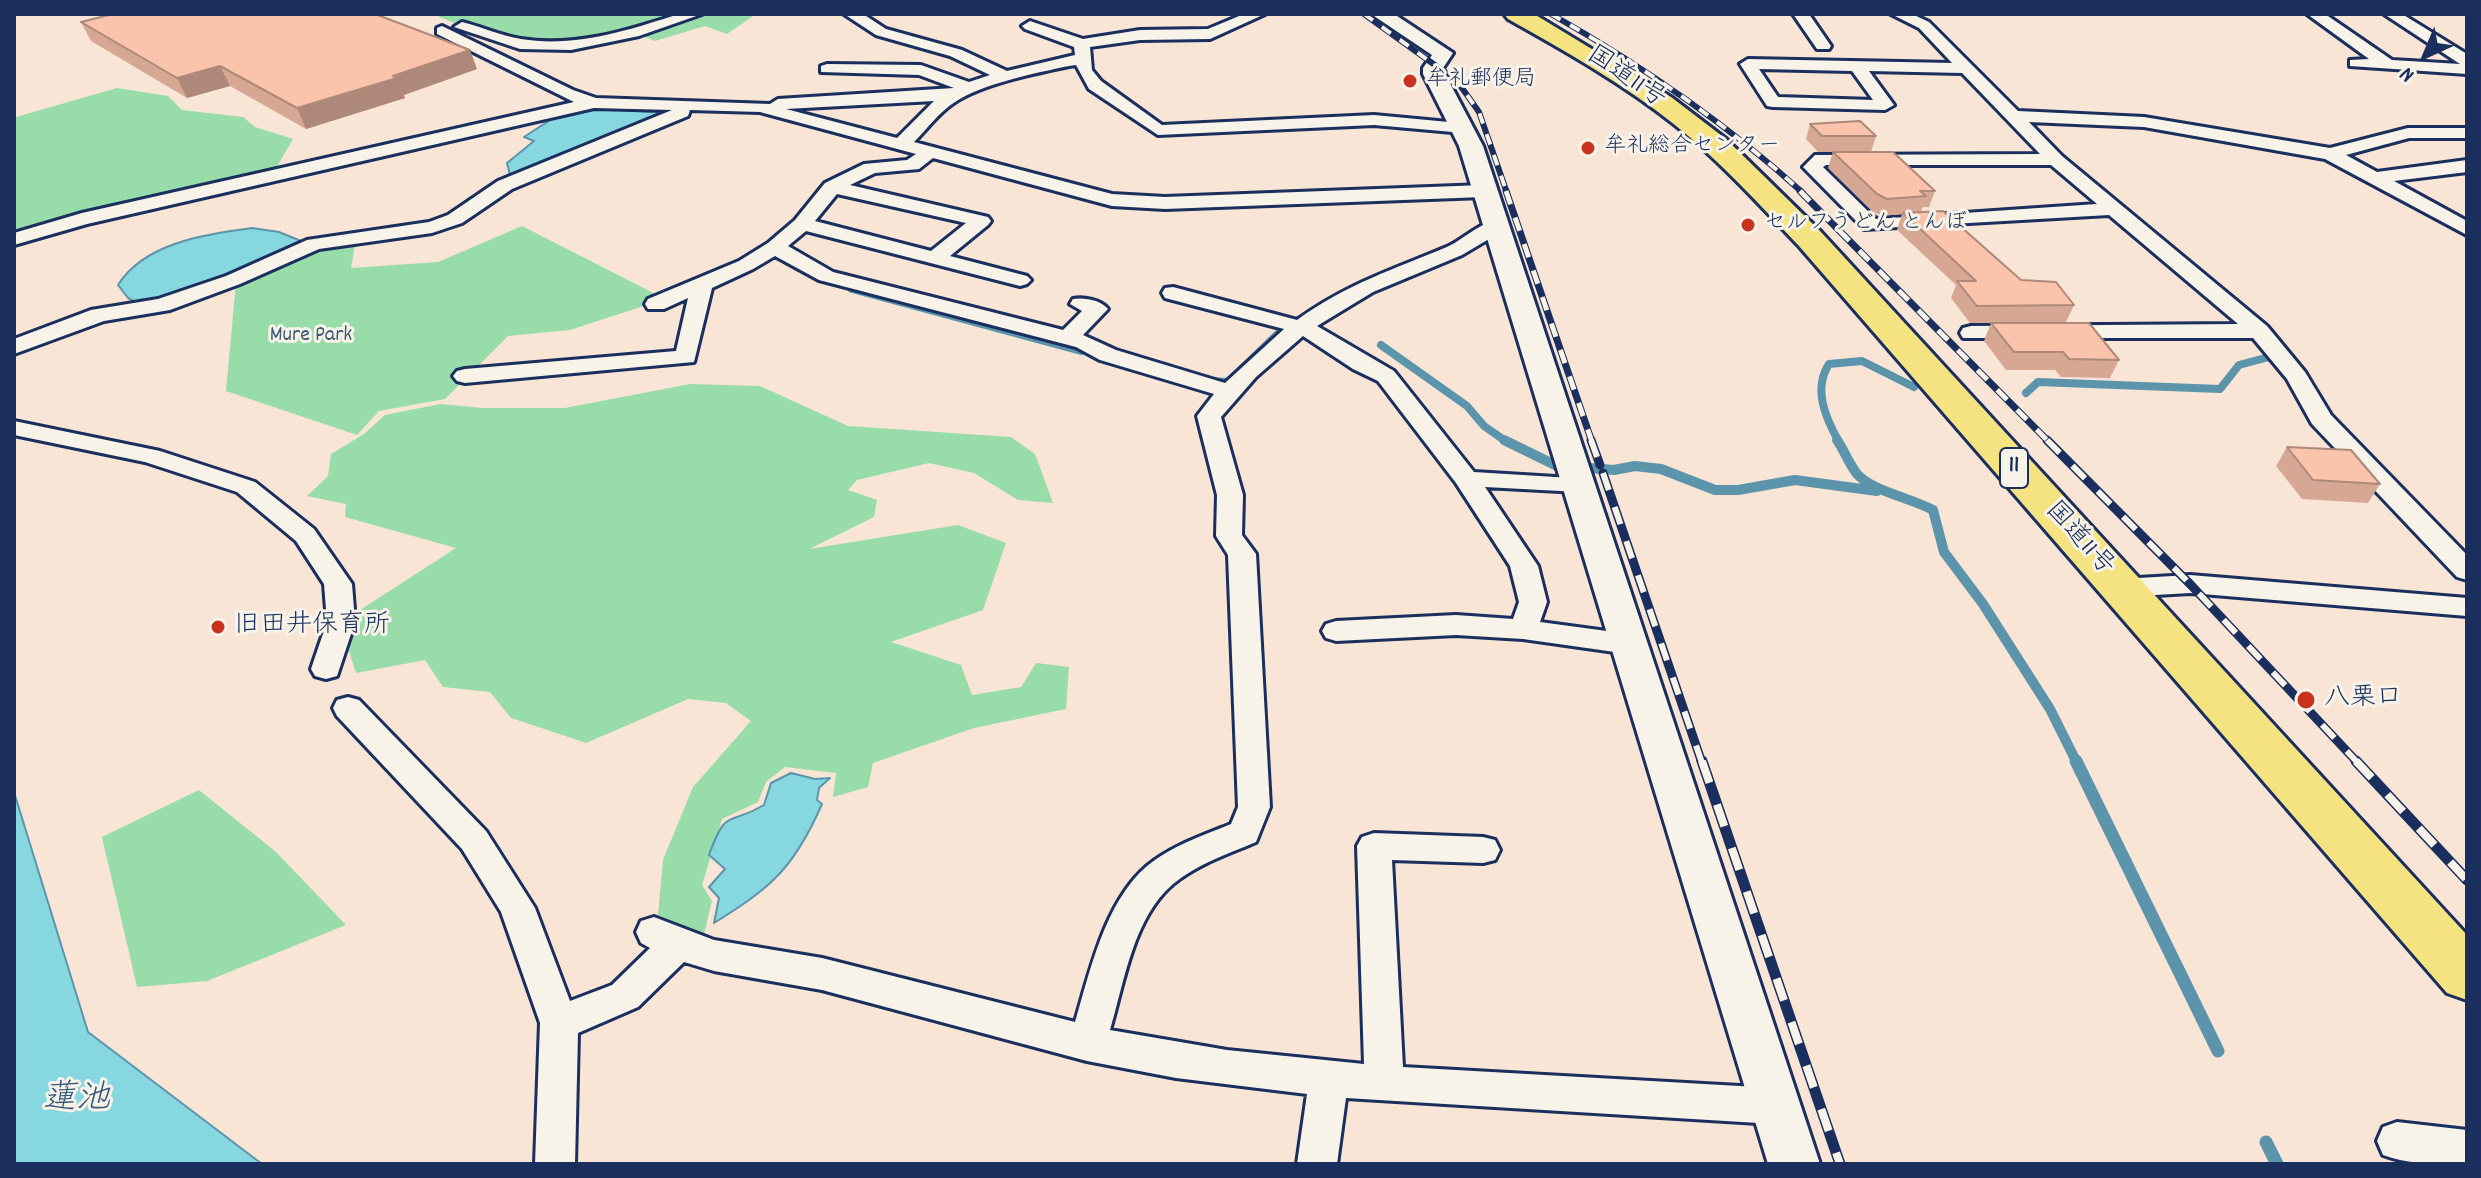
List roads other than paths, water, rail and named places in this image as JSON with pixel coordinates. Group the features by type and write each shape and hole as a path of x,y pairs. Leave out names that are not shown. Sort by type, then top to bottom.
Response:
{"highway":[{"name":"国道11号","path":"1516,14 1618,73 1684,119 1749,177 1810,239 2467,975"}],"street":[{"path":"594,103 567,94 442,31 462,26 526,45 547,46 622,38 694,14"},
{"path":"852,14 881,32 956,53 1007,77"},
{"path":"14,239 82,219 594,103 760,107 953,95 1082,51 1140,35 1210,34 1257,14"},
{"path":"1381,14 1443,53 1433,68 1434,74 1464,128 1497,226 1794,1164"},
{"path":"1801,14 1823,46"},
{"path":"2315,14 2388,65"},
{"path":"2392,14 2462,66 2467,84"},
{"path":"1907,15 1924,25 2056,160 2259,331 2297,377 2321,419 2467,571"},
{"path":"1030,26 1082,51"},
{"path":"1082,51 1084,70 1095,85 1158,130 1374,120 1464,128"},
{"path":"2356,63 2462,66"},
{"path":"1857,66 1885,105 1773,102 1748,64 1764,64 1965,68"},
{"path":"827,69 921,70 972,89"},
{"path":"901,144 914,133 925,116 953,95"},
{"path":"14,347 99,315 162,305 233,280 314,244 402,233 444,223 455,219 505,185 694,107"},
{"path":"760,107 1112,200 1165,203 1483,191"},
{"path":"2011,116 2144,122 2330,154 2464,225"},
{"path":"2330,154 2408,133 2467,133"},
{"path":"656,304 746,265 775,247 802,224 832,187 871,168 912,165 930,152"},
{"path":"2056,160 1821,159 1812,167 1871,225 2112,209"},
{"path":"2375,178 2467,166"},
{"path":"832,187 981,221 935,258"},
{"path":"802,224 1020,280"},
{"path":"1087,1044 1125,930 1152,883 1187,859 1244,833 1254,807 1242,554 1229,536 1230,495 1209,416 1228,391 1300,327 1360,290 1392,274 1452,252 1497,226"},
{"path":"775,247 826,276 1084,342 1108,355 1228,391"},
{"path":"465,376 686,357 702,284"},
{"path":"1173,293 1318,334 1361,364 1386,376 1466,479 1524,566 1533,602 1523,629"},
{"path":"1068,338 1097,309 1081,304"},
{"path":"1971,333 2259,331"},
{"path":"14,428 151,456 246,487 305,535 338,584 341,622 326,669"},
{"path":"1466,479 1579,484"},
{"path":"2121,588 2190,584 2467,607"},
{"path":"1336,631 1456,625 1523,629 1629,644"},
{"path":"348,708 474,840 517,908 559,1023 555,1164"},
{"path":"1384,1082 1374,846 1483,850"},
{"path":"559,1023 625,996 665,939 820,973 1087,1044 1226,1068 1384,1082 1775,1106"},
{"path":"1317,1164 1329,1078"},
{"path":"2397,1141 2467,1149"}],"water":[{"path":"601,109 668,113 523,175 510,175 507,163 534,141 524,137 547,122 552,115"},
{"path":"252,228 279,232 301,241 281,253 143,306 128,298 118,285 143,259 160,250 196,238"},
{"path":"791,773 815,779 830,778 819,788 817,800 822,804 812,826 779,874 714,923 719,898 709,887 725,869 709,855 720,830 729,820 764,805 771,783"},
{"name":"蓮池","path":"14,792 88,1032 262,1164 14,1164"}],"waterway":[{"path":"852,289 1081,351"},
{"path":"1210,381 1228,382 1281,331"},
{"path":"1381,345 1467,406 1484,426 1504,440"},
{"path":"2026,393 2038,382 2220,389 2239,365 2269,357"},
{"path":"1839,442 1825,413 1821,393 1829,364 1862,361 1914,387"},
{"path":"1504,440 1555,465"},
{"path":"1837,440 1854,470 1864,480 1933,510 1944,552 1983,604 2050,709 2076,761"},
{"path":"1590,468 1614,470 1635,466 1661,469 1715,490 1738,490 1795,480 1877,491"},
{"path":"2076,761 2218,1051"},
{"path":"2266,1142 2277,1164"}],"railway":[{"path":"1364,14 1457,81 1479,112 1507,193"},
{"path":"1551,14 1682,96 1803,193"},
{"path":"1506,191 1592,442"},
{"path":"1800,191 2049,442"},
{"path":"1591,440 1600,465"},
{"path":"2047,440 2190,584 2358,763"},
{"path":"1603,473 1702,763"},
{"path":"1702,761 1840,1164"},
{"path":"2356,761 2467,880"}],"place":[{"name":"牟礼郵便局","path":"1410,81"},
{"name":"牟礼総合センター","path":"1588,148"},
{"name":"セルフうどん とんぼ","path":"1748,225"},
{"name":"旧田井保育所","path":"218,627"},
{"name":"八栗口","path":"2306,700"}],"park label":[{"name":"Mure Park","path":"311,337"}]}
